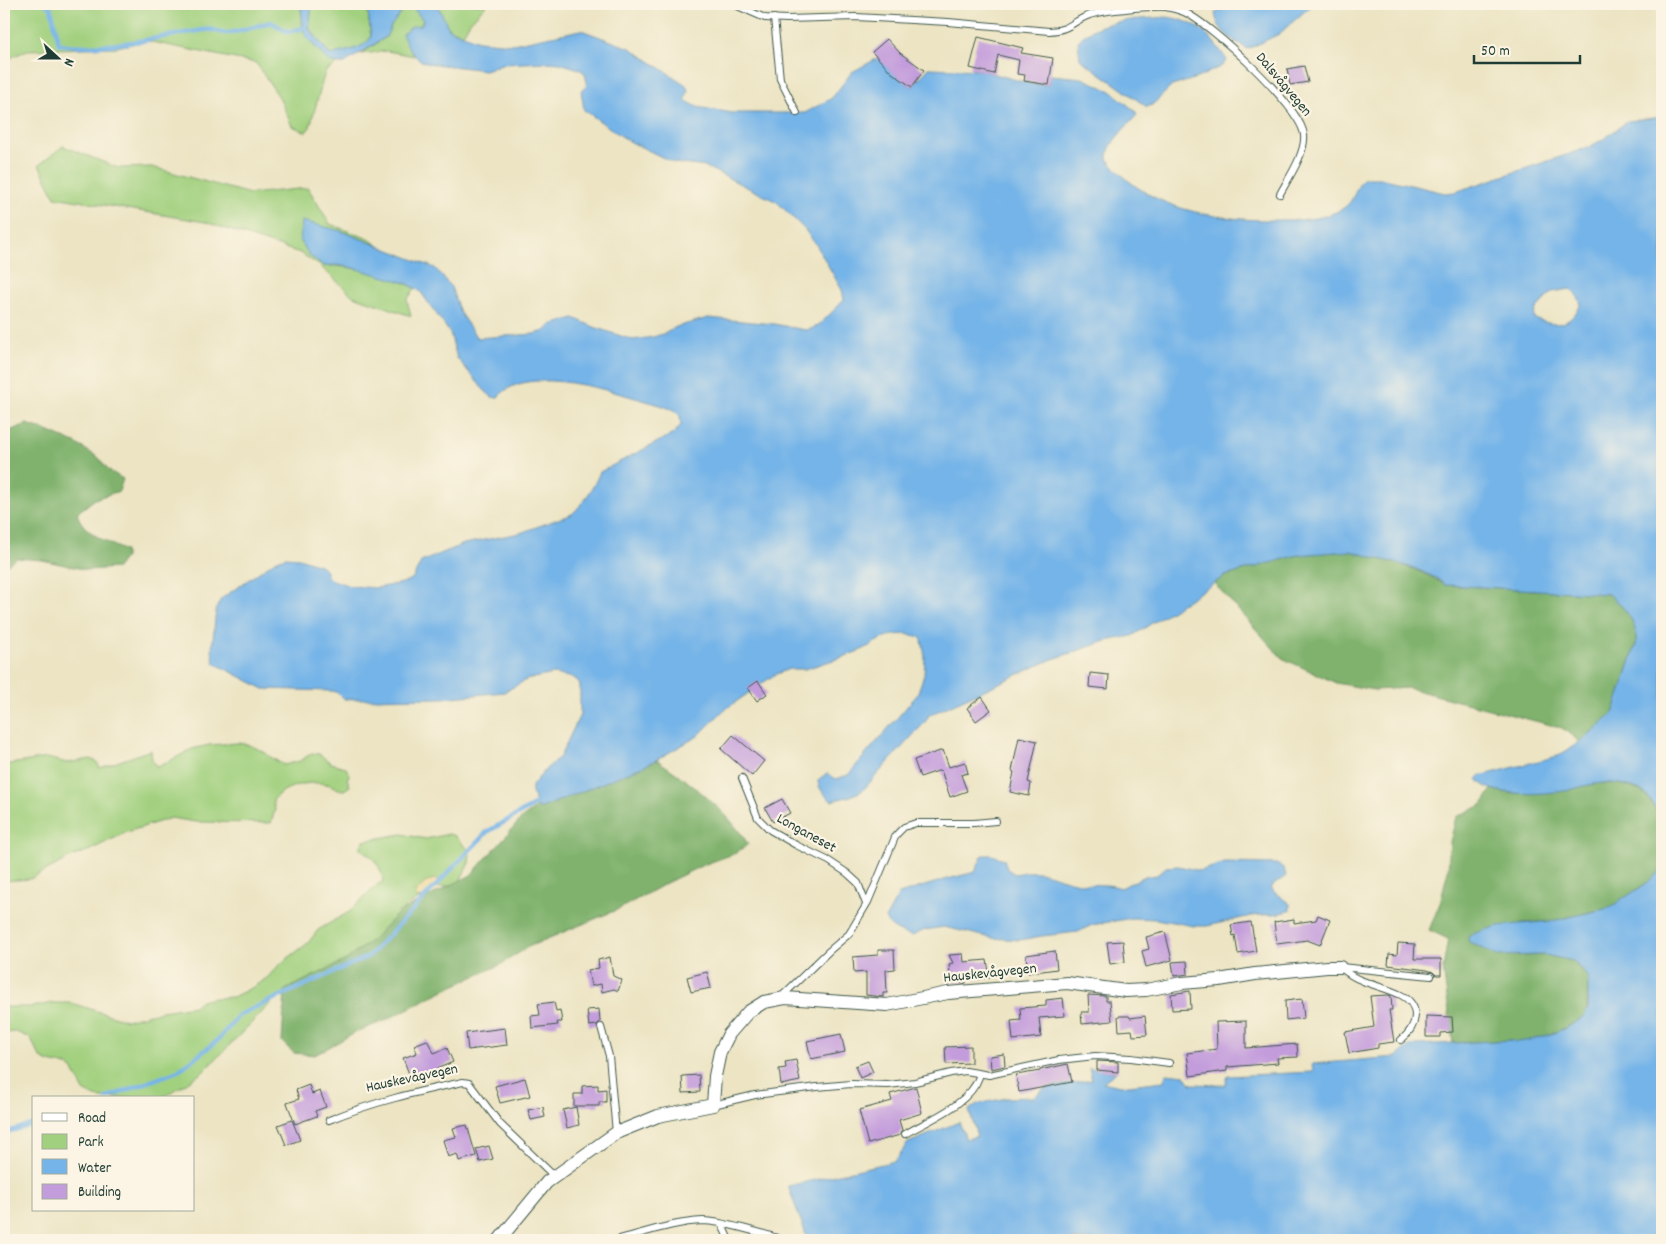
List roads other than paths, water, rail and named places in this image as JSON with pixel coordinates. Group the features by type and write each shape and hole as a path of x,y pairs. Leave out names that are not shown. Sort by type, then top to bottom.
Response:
{"street":[{"name":"Hauskevågvegen","path":"713,1104 718,1060 729,1034 748,1012 764,1002 779,999 822,1000 887,1005 948,993 1067,983 1126,991 1146,990 1182,983 1219,980 1255,974 1327,966 1340,967"},
{"path":"499,1240 547,1182 616,1133 658,1116 713,1104"}],"lane":[{"name":"Dalsvågvegen","path":"733,4 754,14 774,18 856,17 1061,30 1085,16 1094,14 1140,8 1166,7 1184,12 1212,32 1256,69 1302,124 1304,144 1295,168 1280,194"},
{"path":"774,18 780,79 797,113"},
{"name":"Longaneset","path":"742,778 758,818 770,830 796,846 829,860 847,873 858,883 866,904"},
{"path":"779,999 850,934 866,904 896,835 904,827 916,823 996,821"},
{"path":"1340,967 1349,975 1402,996 1411,1003 1416,1015 1414,1025 1401,1040"},
{"name":"Hauskevågvegen","path":"1340,967 1431,976"},
{"path":"601,1027 609,1056 616,1133"},
{"path":"713,1104 746,1096 817,1087 851,1084 888,1085 915,1082 951,1073 966,1072 989,1075 1059,1060 1095,1056 1169,1063"},
{"path":"905,1134 969,1096 977,1083 978,1073"},
{"name":"Hauskevågvegen","path":"328,1120 362,1106 396,1097 455,1084 469,1083 500,1124 554,1176"},
{"path":"616,1240 704,1221 782,1240"},
{"path":"722,1225 729,1240"}],"water":[{"path":"303,4 312,4 309,28 330,55 363,45 371,37 367,4 408,4 391,26 386,37 343,64 335,64 328,61 306,37 301,8"},
{"path":"410,4 437,4 449,29 478,41 513,44 581,30 630,48 686,85 688,90 685,100 697,107 733,113 805,113 832,98 852,72 878,58 912,87 929,68 980,70 1031,84 1049,85 1051,75 1082,78 1111,91 1135,111 1137,115 1109,150 1108,158 1120,173 1136,187 1174,206 1195,212 1238,219 1302,220 1329,215 1348,205 1364,178 1380,178 1445,193 1455,192 1587,148 1602,140 1628,121 1662,117 1662,821 1644,792 1624,785 1600,783 1565,791 1531,794 1493,789 1483,785 1477,779 1480,776 1558,756 1580,742 1613,714 1636,645 1633,622 1614,599 1608,594 1445,585 1436,578 1414,568 1350,551 1298,555 1225,576 1132,636 1106,641 1050,660 929,715 925,722 863,790 851,796 831,801 824,794 818,780 827,773 836,779 848,775 917,695 924,675 925,657 920,637 908,634 893,635 843,657 805,669 789,669 774,675 723,711 698,736 649,764 539,809 532,794 532,786 546,769 560,757 580,715 580,686 574,678 554,674 528,679 504,692 442,698 344,699 333,691 264,689 214,663 212,649 215,619 216,610 221,599 275,561 285,557 299,558 322,566 330,579 350,586 376,588 403,583 413,578 421,562 464,544 520,533 572,514 581,505 600,472 673,434 681,425 680,416 674,410 625,395 582,385 539,381 521,383 506,390 497,398 492,397 457,358 450,333 420,291 406,283 354,268 336,265 324,266 309,255 300,240 302,221 341,231 435,268 451,287 460,313 477,338 534,334 545,331 551,325 574,318 633,340 653,337 666,333 676,327 708,318 774,324 805,330 820,324 844,300 842,290 817,246 805,230 777,202 706,167 674,163 627,140 584,110 581,91 586,87 587,83 585,73 579,69 560,63 547,62 502,64 485,70 426,63 414,55 402,34 413,26 421,25 423,20","holes":["1570,289 1576,293 1581,304 1577,312 1567,321 1556,324 1535,319 1536,309 1552,292"]},
{"path":"1236,4 1313,4 1279,34 1248,49 1227,35 1216,19 1215,13"},
{"path":"1167,17 1187,22 1209,36 1227,60 1222,66 1197,78 1172,86 1152,105 1147,107 1080,59 1078,41 1087,33 1097,28 1132,20"},
{"path":"983,855 992,855 1004,859 1007,869 1015,874 1041,872 1079,883 1121,888 1143,877 1157,875 1166,867 1178,866 1200,871 1225,863 1276,864 1284,868 1286,876 1271,887 1274,892 1290,904 1290,911 1251,916 1207,926 1194,926 1156,919 1132,918 1092,925 1078,932 1020,940 992,938 944,927 925,930 912,936 897,930 887,922 885,919 899,894 975,872"},
{"path":"1662,866 1662,1240 808,1240 788,1186 895,1161 908,1143 959,1122 966,1139 977,1136 969,1110 977,1104 1007,1098 1034,1097 1045,1088 1092,1080 1089,1068 1116,1072 1103,1082 1120,1086 1164,1081 1166,1073 1185,1075 1191,1084 1225,1085 1228,1076 1313,1072 1312,1064 1396,1057 1409,1047 1416,1045 1513,1040 1515,1042 1556,1032 1584,1016 1588,1009 1588,977 1573,961 1545,955 1497,956 1468,941 1469,935 1498,926 1552,921 1609,908 1647,883 1660,871"}],"waterway":[{"path":"46,4 51,8 59,44 77,46 132,42 208,30 230,33 271,22 288,32 303,28"},
{"path":"111,1096 178,1071 217,1041 239,1015 369,956 487,832 536,804"},
{"path":"4,1133 32,1125"}]}
